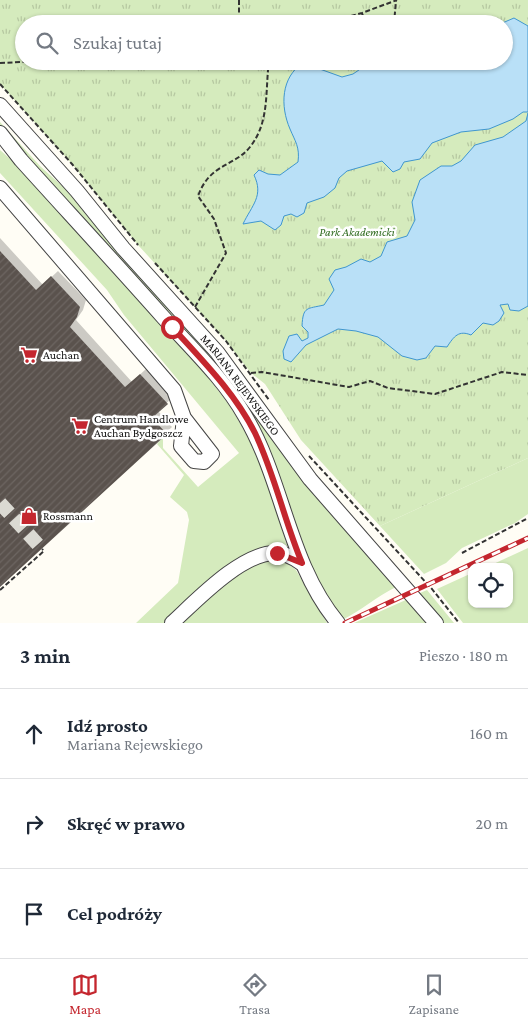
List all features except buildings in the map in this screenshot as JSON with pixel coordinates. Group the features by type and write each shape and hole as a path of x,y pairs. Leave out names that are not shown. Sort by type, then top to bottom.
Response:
{"street":[{"name":"MARIANA REJEWSKIEGO","path":"0,105 77,191 123,248 217,352 310,479 436,623"},
{"name":"MARIANA REJEWSKIEGO","path":"0,133 20,160 201,359 236,403 263,451 302,563 312,585 338,623"},
{"path":"0,144 20,160"},
{"path":"0,188 174,390 184,418"},
{"path":"172,623 211,587 262,554 284,554 302,563"}],"path":[{"path":"239,0 239,15"},
{"path":"355,15 396,0 395,15"},
{"path":"0,63 15,62"},
{"path":"195,307 226,253 214,220 198,196 208,178 250,148 257,136 267,100 269,70"},
{"path":"251,373 262,372 349,387 370,381 388,388 428,394 435,394 502,372 528,374"},
{"path":"462,553 528,518"},
{"path":"0,590 44,551 42,549"}],"green space":[{"name":"Park Akademicki","path":"0,0 528,0 528,458 380,526 301,440 265,384 251,373 226,341 138,245 72,164 0,84"},
{"path":"0,122 40,166 71,194 123,258 209,353 396,587 342,620 324,594 306,558 265,441 0,128"},
{"path":"0,150 16,164 204,372 230,406 255,449 262,468 289,551 208,584 165,623 136,623 178,583 189,520 187,512 170,497 184,475 157,444 163,437 163,448 198,487 239,453 124,315 107,290 0,173"},
{"path":"528,458 528,514 515,523 462,548 446,563 424,574 380,526"},
{"path":"528,548 528,623 463,623 437,589 468,575 468,608 513,608 513,563 496,563"},
{"path":"259,558 274,559 292,566 327,623 177,623 215,588"},
{"path":"427,590 454,623 444,623 420,593"},
{"path":"408,599 427,623 354,623"}],"water":[{"path":"513,18 528,26 528,112 523,112 513,119 489,129 461,132 432,143 420,159 404,162 400,169 393,172 382,161 347,171 339,178 335,188 324,197 307,203 304,213 297,217 291,214 284,216 281,225 275,230 261,221 243,224 256,200 258,189 254,175 259,170 268,174 280,175 298,162 298,148 287,120 284,102 287,84 295,70 322,70 342,77 359,70 513,70"},
{"path":"528,113 528,306 519,311 510,310 508,304 500,305 504,313 499,321 493,325 483,323 471,335 463,333 457,335 447,347 435,346 426,358 417,360 402,356 378,337 356,331 338,329 306,345 291,362 284,359 283,351 289,336 297,334 302,341 308,338 308,332 302,326 303,315 310,308 324,305 334,290 329,279 335,270 346,267 361,259 370,262 381,256 387,242 407,236 415,220 412,202 420,180 441,166 452,166 461,161 475,145 503,137 526,121"}],"tunnel":[{"path":"0,503 42,549"}],"railway":[{"path":"345,623 528,538"}],"place":[{"name":"Auchan","path":"29,355"},
{"name":"Centrum Handlowe Auchan Bydgoszcz","path":"80,426"},
{"name":"Rossmann","path":"29,516"}],"route":[{"path":"172,327 226,389 254,431 263,451 302,563 292,557 277,553"}]}
